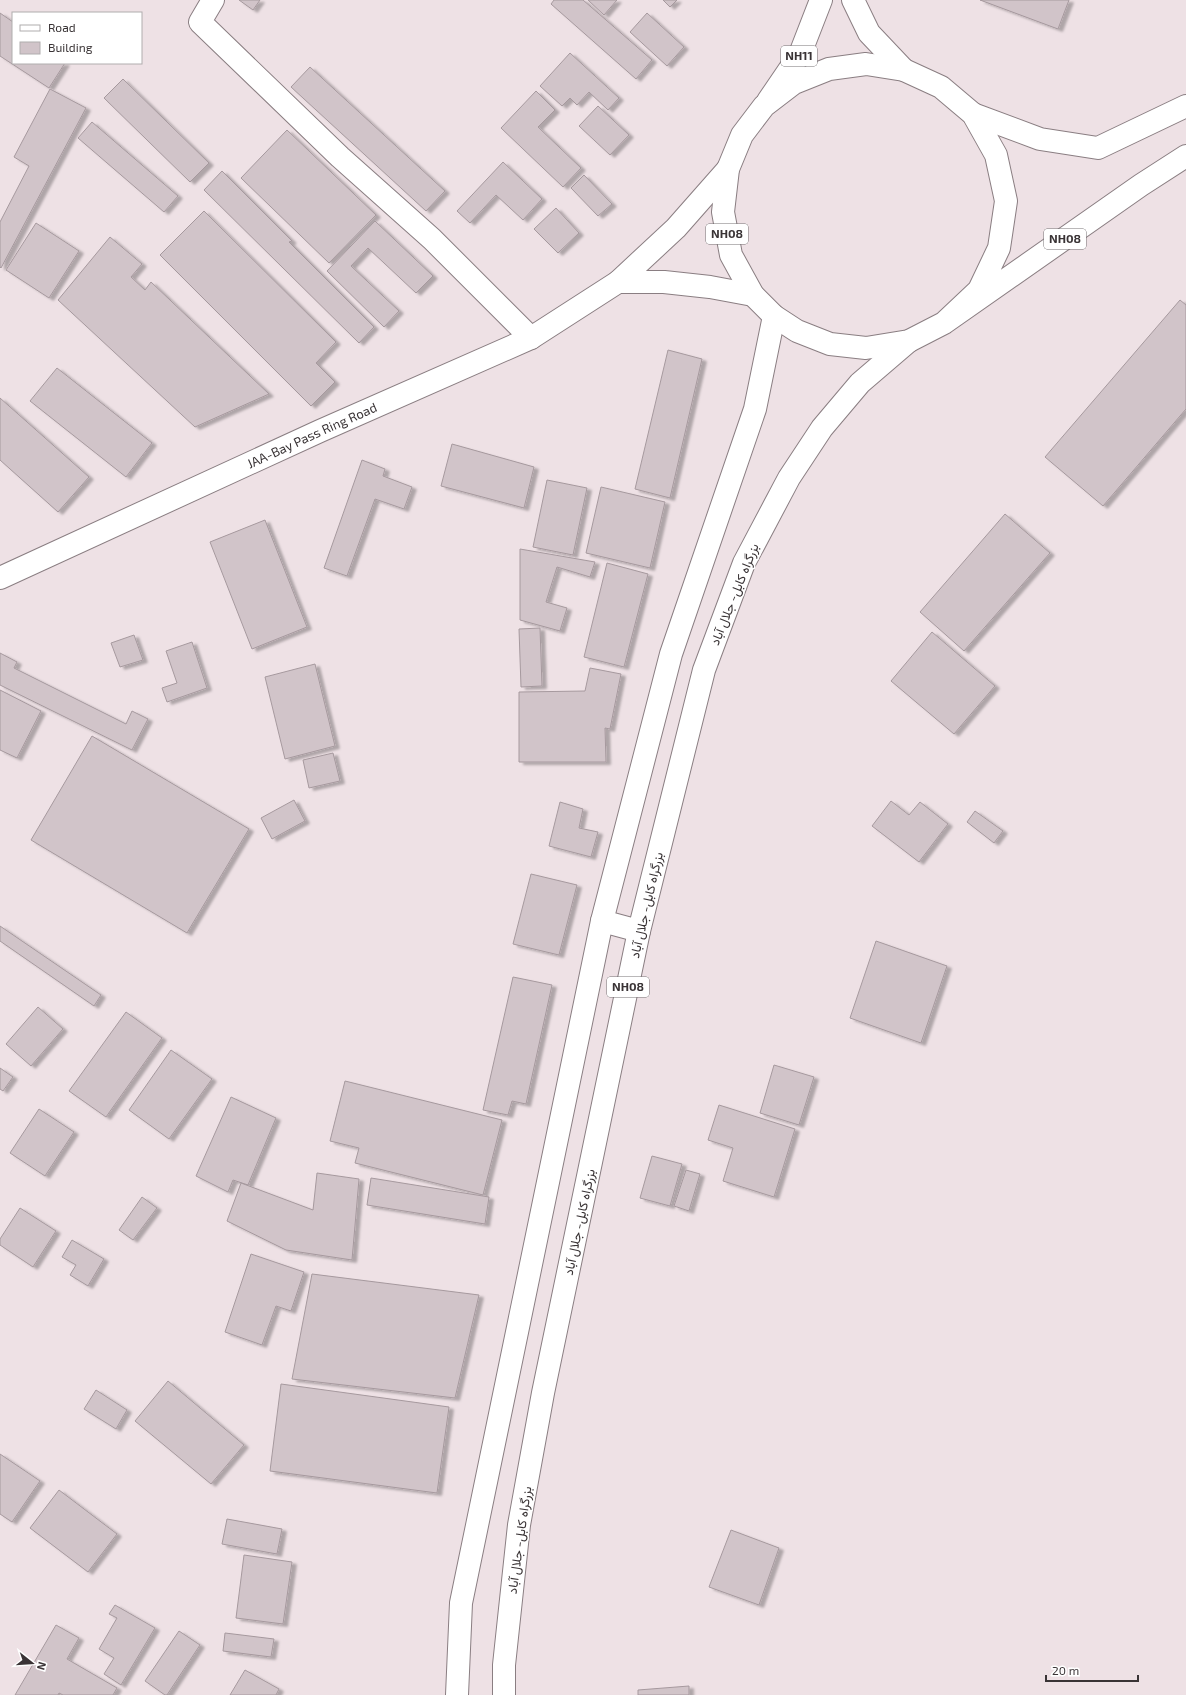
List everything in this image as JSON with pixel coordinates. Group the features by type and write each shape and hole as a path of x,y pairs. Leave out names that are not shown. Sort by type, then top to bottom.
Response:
{"main road":[{"path":"213,0 200,22 204,27 340,157 432,238 531,338"},
{"name":"NH11","path":"764,106 800,54 821,0"},
{"path":"853,0 869,33 904,70"},
{"name":"بزرگراه کابل- جلال آباد","path":"909,342 866,348 830,344 796,331 774,316 753,295 731,255 723,212 728,169 742,135 764,106 794,83 829,69 866,64 904,70 941,87 973,114 1040,139 1098,148 1186,106"},
{"name":"بزرگراه کابل- جلال آباد","path":"944,323 979,290 1000,248 1006,201 996,155 973,114"},
{"name":"بزرگراه کابل- جلال آباد","path":"504,1695 504,1665 519,1525 543,1393 639,931 704,670 744,563 789,478 822,428 860,383 909,342 944,323 1140,185 1186,156"},
{"name":"JAA-Bay Pass Ring Road","path":"0,578 320,432 531,338 618,282 676,228 728,169"},
{"path":"618,282 664,282 710,287 753,295"},
{"name":"NH08","path":"457,1695 461,1603 602,921 671,654 754,409 774,316"},
{"path":"602,921 639,931"}],"building":[{"path":"239,0 260,0 253,10"},
{"path":"554,0 583,0 652,60 636,79 551,4"},
{"path":"588,0 617,0 604,15"},
{"path":"663,0 677,0 670,7"},
{"path":"980,0 1069,0 1058,29"},
{"path":"0,13 12,21 12,64 0,56"},
{"path":"647,13 684,47 667,66 630,32"},
{"path":"570,53 619,98 608,110 589,92 577,105 570,98 562,106 540,86"},
{"path":"12,64 64,64 49,88"},
{"path":"310,67 445,191 426,211 291,87"},
{"path":"123,79 209,163 190,182 104,98"},
{"path":"50,89 86,108 1,268 0,222 29,166 14,157"},
{"path":"536,91 555,110 538,127 581,168 563,187 501,128"},
{"path":"598,106 629,135 610,155 579,126"},
{"path":"92,122 178,196 164,212 78,138"},
{"path":"287,130 376,215 329,263 241,178"},
{"path":"503,162 542,199 523,220 496,195 470,223 457,211"},
{"path":"222,171 292,241 289,242 374,327 359,343 204,190"},
{"path":"584,175 612,204 598,216 571,188"},
{"path":"556,208 579,233 558,253 534,229"},
{"path":"204,211 336,342 316,363 335,382 311,406 160,255"},
{"path":"375,221 433,276 416,293 368,248 351,266 399,311 384,327 327,271"},
{"path":"36,223 79,251 49,298 6,270"},
{"path":"110,237 142,264 131,277 145,290 151,282 269,394 195,427 58,300"},
{"path":"1180,300 1186,305 1186,409 1103,506 1045,457"},
{"path":"668,350 702,359 670,498 635,489"},
{"path":"57,368 152,443 126,477 30,401"},
{"path":"0,398 89,477 58,512 0,460"},
{"path":"452,444 534,467 524,508 441,486"},
{"path":"362,460 385,469 383,476 412,487 404,509 375,499 347,576 324,568"},
{"path":"547,480 587,488 573,555 533,547"},
{"path":"601,487 665,502 650,568 586,553"},
{"path":"1005,514 1050,553 964,651 920,612"},
{"path":"265,520 307,627 252,649 210,542"},
{"path":"520,549 595,562 590,577 557,567 546,602 567,608 560,631 520,620"},
{"path":"607,563 648,574 624,667 584,657"},
{"path":"540,628 542,686 521,687 519,629"},
{"path":"932,632 995,686 954,734 891,681"},
{"path":"134,635 143,660 120,667 111,643"},
{"path":"192,642 207,688 167,702 162,688 177,683 166,651"},
{"path":"0,653 17,662 14,668 126,724 132,711 148,719 132,750 0,685"},
{"path":"315,664 335,746 285,759 265,677"},
{"path":"590,668 621,674 610,729 605,728 606,762 519,762 519,692 585,691"},
{"path":"0,690 41,711 17,758 0,750"},
{"path":"92,736 249,829 187,933 31,840"},
{"path":"333,753 340,781 309,788 303,760"},
{"path":"294,800 305,821 272,839 261,818"},
{"path":"891,801 909,815 920,802 948,824 919,862 872,826"},
{"path":"560,802 583,809 579,828 598,832 591,857 549,846"},
{"path":"975,811 1003,831 994,843 967,822"},
{"path":"531,874 577,885 559,955 513,944"},
{"path":"0,926 101,995 94,1006 0,941"},
{"path":"876,941 947,966 921,1043 850,1018"},
{"path":"513,977 552,985 526,1104 512,1101 508,1115 483,1110"},
{"path":"38,1007 63,1029 31,1066 6,1044"},
{"path":"126,1012 162,1038 106,1117 69,1091"},
{"path":"171,1050 212,1079 169,1139 129,1110"},
{"path":"774,1065 814,1077 799,1125 760,1113"},
{"path":"0,1068 13,1077 3,1091 0,1089"},
{"path":"345,1081 502,1120 483,1195 355,1163 359,1148 330,1141"},
{"path":"231,1097 276,1118 248,1185 233,1180 228,1192 196,1176"},
{"path":"719,1105 795,1129 774,1197 723,1181 733,1148 708,1140"},
{"path":"39,1109 74,1132 45,1176 10,1153"},
{"path":"652,1156 682,1164 670,1206 640,1198"},
{"path":"686,1170 700,1174 689,1211 674,1206"},
{"path":"317,1173 359,1179 352,1260 286,1250 227,1221 241,1183 313,1210"},
{"path":"371,1178 489,1197 485,1224 367,1205"},
{"path":"142,1197 157,1208 133,1240 119,1230"},
{"path":"20,1208 56,1231 33,1267 0,1245 0,1239"},
{"path":"72,1240 104,1259 88,1286 70,1275 76,1265 62,1257"},
{"path":"251,1254 304,1272 291,1311 276,1306 262,1345 225,1332"},
{"path":"312,1274 479,1295 455,1398 292,1379"},
{"path":"168,1381 244,1445 211,1484 135,1421"},
{"path":"281,1384 449,1407 437,1493 270,1471"},
{"path":"96,1390 127,1410 116,1429 84,1409"},
{"path":"0,1454 40,1481 12,1522 0,1514"},
{"path":"59,1490 117,1534 88,1572 30,1528"},
{"path":"227,1519 282,1529 277,1554 222,1544"},
{"path":"731,1530 779,1548 759,1605 709,1587"},
{"path":"244,1555 292,1562 283,1624 236,1618"},
{"path":"115,1605 155,1628 121,1685 104,1674 114,1658 99,1649 117,1618 109,1614"},
{"path":"56,1625 79,1638 67,1659 117,1688 113,1695 63,1695 59,1693 58,1695 15,1695"},
{"path":"179,1631 200,1645 167,1695 165,1695 145,1681"},
{"path":"225,1633 274,1639 271,1657 223,1651"},
{"path":"245,1670 279,1689 276,1695 230,1695"},
{"path":"689,1686 689,1695 638,1695 638,1690"}]}
